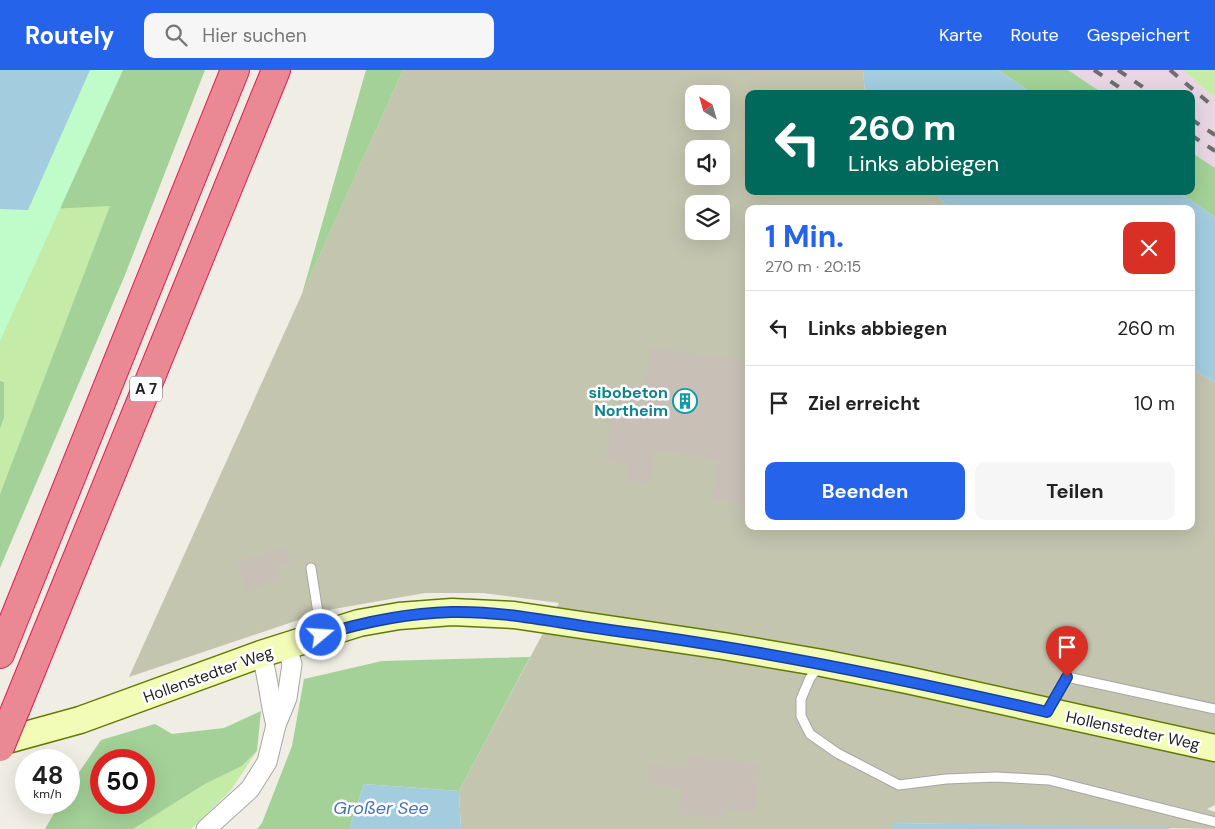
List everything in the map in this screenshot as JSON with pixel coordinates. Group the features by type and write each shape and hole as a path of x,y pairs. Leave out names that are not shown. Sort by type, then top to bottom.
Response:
{"highway":[{"name":"A 7","path":"0,654 235,70"},
{"name":"A 7","path":"0,747 276,70"}],"main road":[{"name":"Hollenstedter Weg","path":"0,742 80,720 261,654 360,623 399,616 452,612 514,615 723,646 822,663 908,680 1215,748"}],"street":[{"path":"206,829 250,789 267,762 276,724 287,698 292,664 287,646"},
{"path":"261,654 268,674 270,702 276,724"}],"lane":[{"path":"310,568 321,635"},
{"path":"822,663 810,678 801,699 801,716 810,734 837,753 899,785 946,778 996,777 1049,780 1215,822"},
{"path":"1047,712 1067,677 1215,709"}],"shaded area":[{"path":"403,70 863,70 865,90 745,90 745,195 938,195 945,205 745,205 745,530 1195,530 1195,371 1215,382 1215,805 1207,809 1215,812 1215,829 895,823 891,829 461,829 459,791 559,603 483,593 425,593 328,610 129,677"},
{"path":"1068,70 1183,70 1215,98 1215,168 1195,155 1195,90 1098,90"}],"green space":[{"path":"0,70 123,70 0,341"},
{"path":"90,70 205,70 125,275 0,568 0,494 110,206 28,210"},
{"path":"366,70 403,70 302,294"},
{"path":"998,70 1068,70 1098,90 1027,90"},
{"path":"1183,70 1215,70 1215,98"},
{"path":"1195,155 1215,168 1215,217 1183,195 1195,195"},
{"path":"111,205 0,494 0,429 4,418 4,382 0,381 0,209 28,210"},
{"path":"0,381 4,382 4,418 0,429"},
{"path":"530,657 459,791 364,784 349,829 257,829 262,823 292,746 304,679 382,661"},
{"path":"261,711 257,751 242,766 205,784 133,829 45,829 54,814 80,814 80,771 90,756 90,814 155,814 155,749 95,749 101,740 155,724 172,734 224,728"},
{"path":"257,751 231,790 191,829 133,829 205,784 242,766"}],"water":[{"path":"0,70 90,70 28,210 0,209"},
{"path":"863,70 998,70 1027,90 865,90"},
{"path":"938,195 1183,195 1215,217 1215,382 1195,371 1195,205 945,205"},
{"name":"Großer See","path":"364,784 459,791 461,829 349,829"},
{"path":"894,823 1163,827 1172,829 891,829"}],"building":[{"name":"sibobeton Northeim","path":"651,348 745,361 745,504 712,499 719,460 655,450 649,483 626,480 628,464 605,461 612,414 618,415 623,384 645,387"},
{"path":"286,548 291,563 279,567 284,579 247,592 237,563"},
{"path":"687,756 760,763 755,813 724,810 724,818 680,814 682,787 647,784 648,765 686,768"}],"railway":[{"path":"1094,70 1123,90"},
{"path":"1118,70 1147,90"},
{"path":"1170,70 1194,90"},
{"path":"1195,91 1215,108"},
{"path":"1195,122 1215,135"},
{"path":"1195,138 1215,151"}],"place":[{"name":"sibobeton Northeim","path":"685,401"}],"route":[{"path":"321,635 360,623 399,616 452,612 514,615 723,646 822,663 908,680 1047,712 1067,677"}]}
